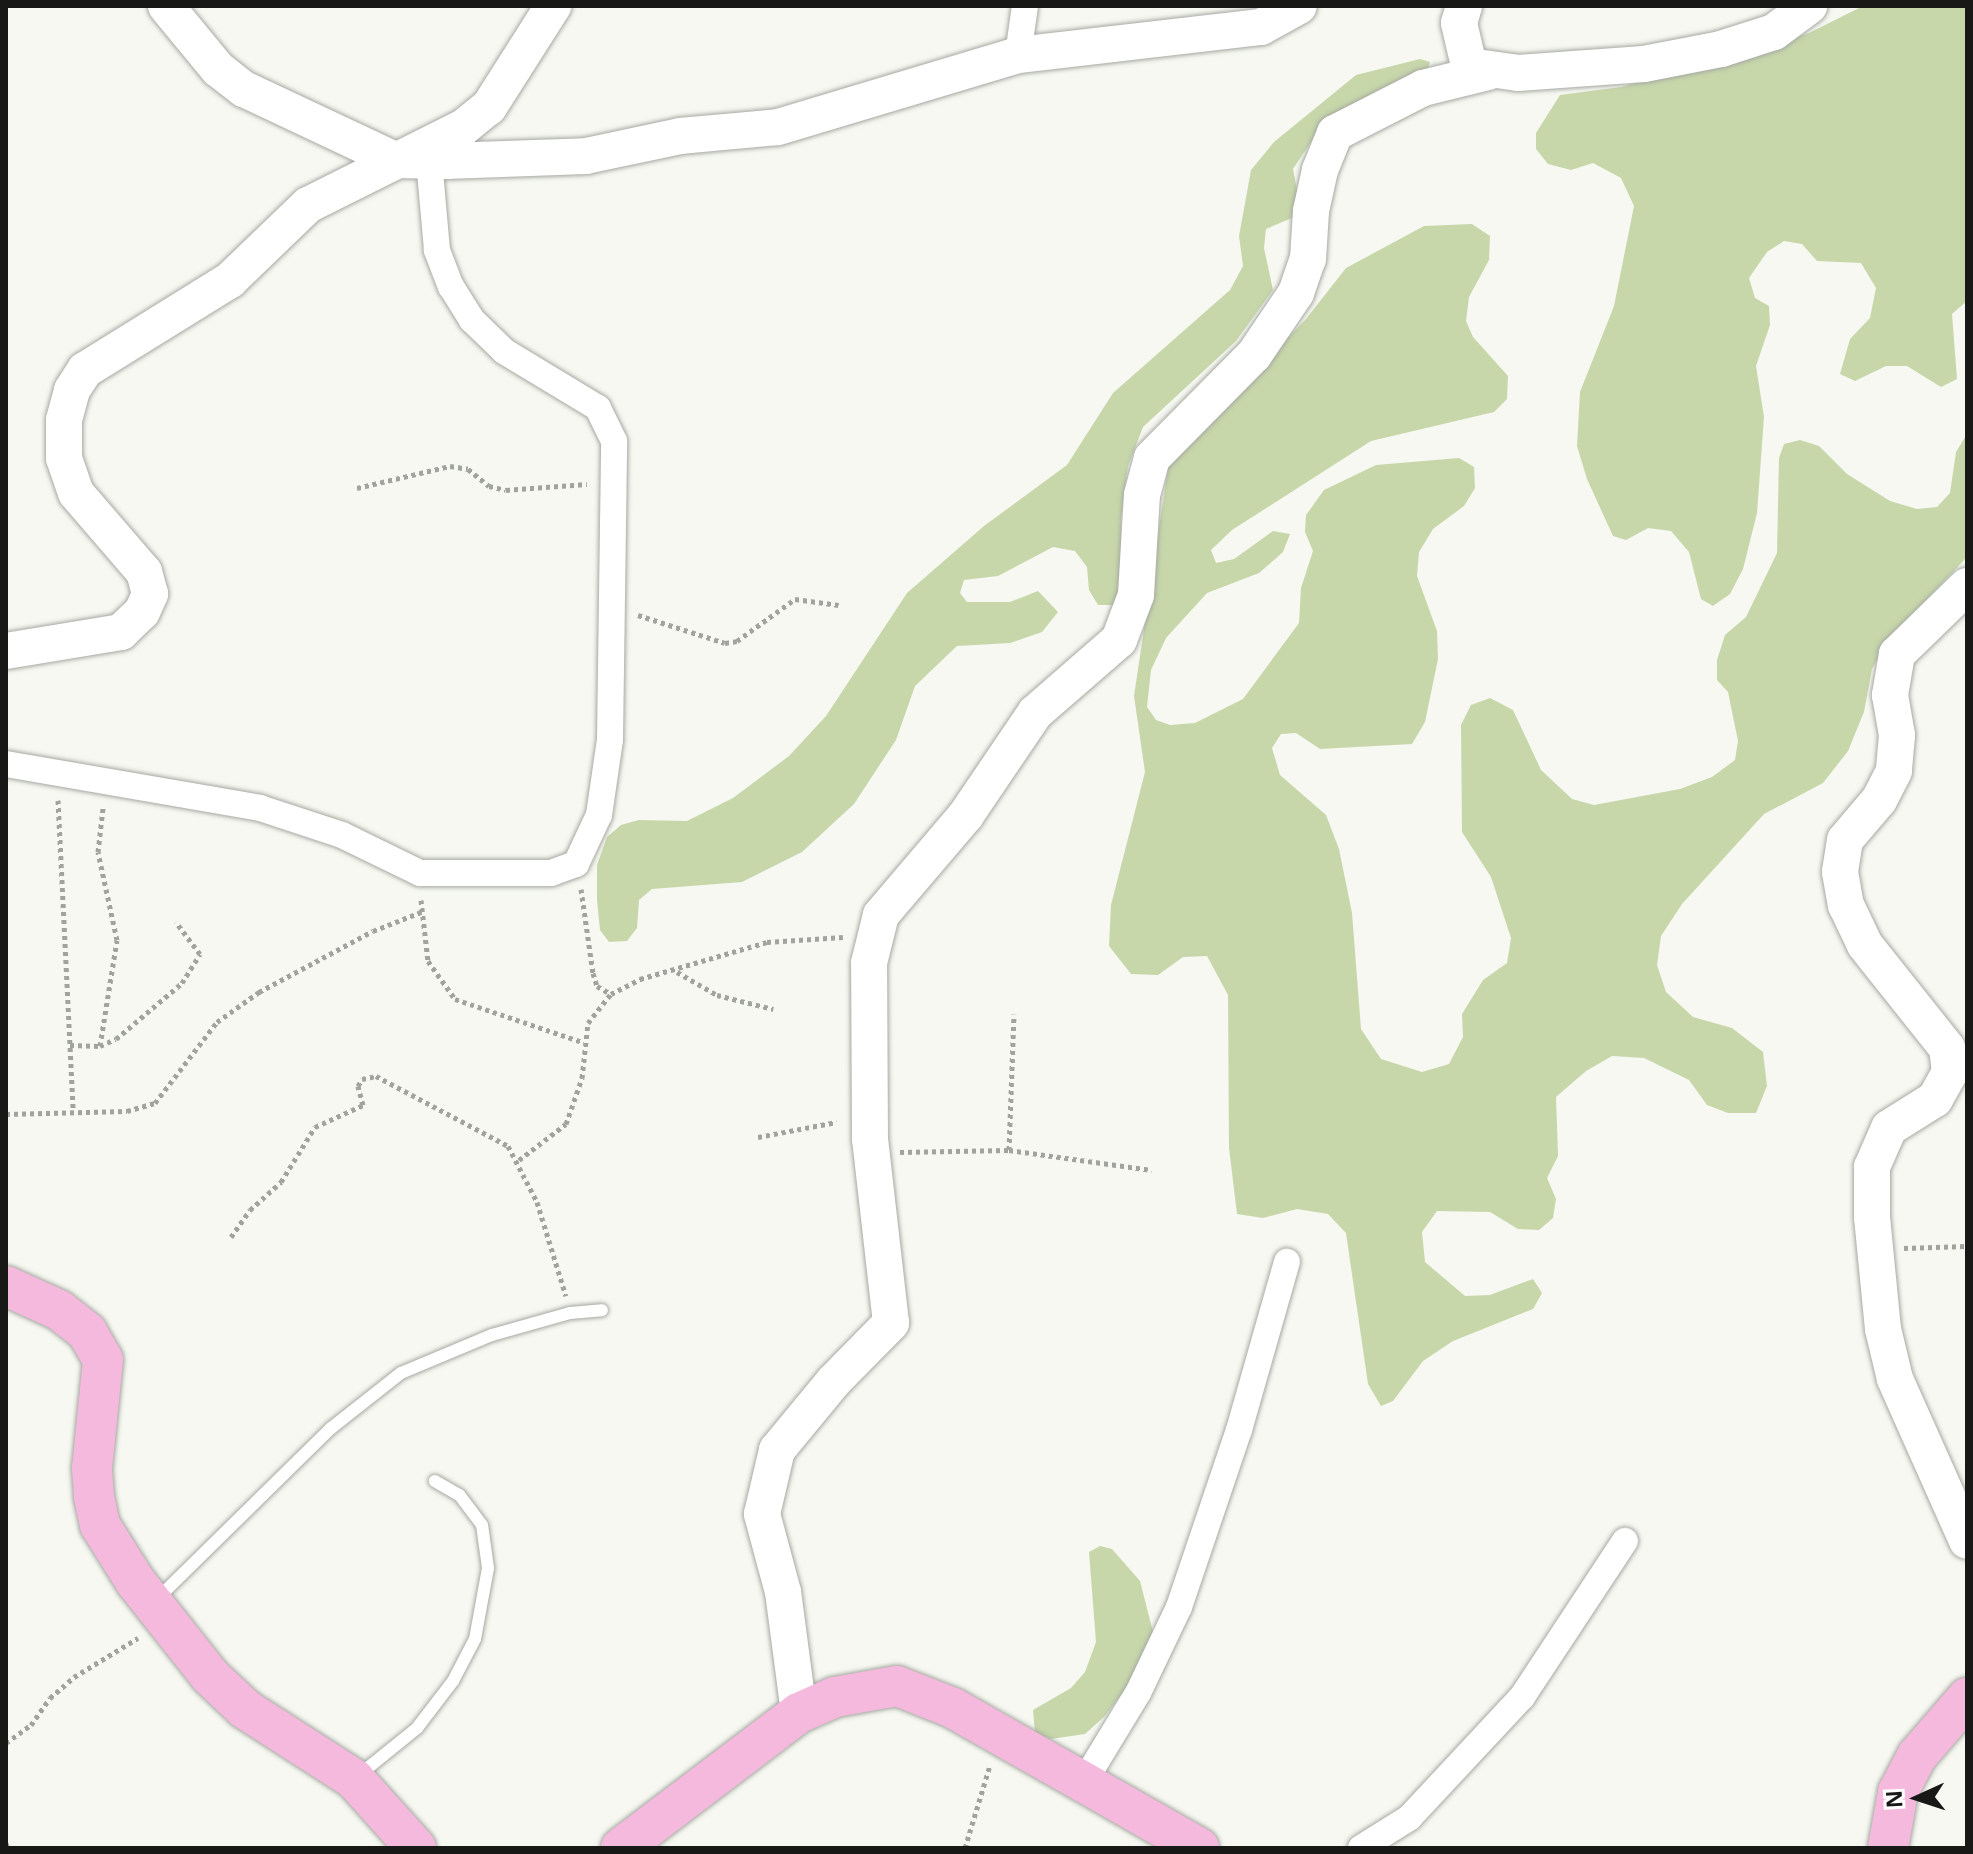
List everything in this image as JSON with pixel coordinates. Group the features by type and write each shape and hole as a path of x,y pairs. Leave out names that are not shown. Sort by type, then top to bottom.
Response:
{"main road":[{"path":"6,1286 59,1310 87,1332 103,1360 92,1468 94,1497 113,1550 210,1676 245,1709 354,1779 405,1844"},
{"path":"621,1848 799,1713 835,1697 897,1686 1001,1734 1199,1848"},
{"path":"1888,1848 1898,1792 1924,1744 1960,1707"}],"street":[{"path":"166,6 218,69 244,89 412,160 586,156 680,136 778,127 1018,55 1261,27 1299,6"},
{"path":"6,651 121,632 142,612 150,594 144,572 76,493 64,458 64,420 72,390 85,370 230,280 308,205 412,160 489,107 553,6"},
{"path":"1018,55 1025,6"},
{"path":"1464,6 1459,23 1461,48 1469,66 1488,72"},
{"path":"799,1713 783,1592 766,1542 765,1487 777,1450 798,1421 891,1323 871,1137 872,937 903,883 966,815 1035,713 1119,640 1136,595 1142,495 1152,458 1254,355 1296,293 1308,259 1311,211 1320,170 1335,133 1423,88 1488,72 1644,64 1721,49 1774,32 1809,6"},
{"path":"6,764 106,784 260,808 342,835 420,873 551,873 576,864 591,837 607,779 616,482 614,441 598,408 504,351 472,320 451,287 437,250 412,160"},
{"path":"1967,586 1918,628 1897,654 1890,695 1897,735 1894,771 1879,800 1845,840 1840,872 1846,905 1865,945 1947,1048 1950,1072 1935,1099 1889,1128 1872,1167 1883,1329 1895,1379 1967,1541"},
{"path":"1085,1780 1138,1693 1179,1607 1220,1489 1287,1262"},
{"path":"1361,1848 1409,1818 1522,1697 1625,1541"}],"lane":[{"path":"160,1613 330,1429 401,1373 492,1335 570,1313 602,1310"},
{"path":"354,1779 417,1728 453,1681 475,1639 488,1568 482,1525 466,1501 435,1481"}],"path":[{"path":"357,488 450,466 468,469 489,486 506,490 616,482"},
{"path":"613,613 663,621 725,643 737,641 795,599 839,605"},
{"path":"57,772 73,1111"},
{"path":"100,1046 117,940 98,852 106,784"},
{"path":"576,864 593,973 597,986 611,994"},
{"path":"420,873 421,912 428,961 455,999 582,1042"},
{"path":"6,1114 127,1111 155,1103 217,1022 249,999 373,931 421,912"},
{"path":"70,1045 100,1046 163,1002 196,962 199,948 176,922"},
{"path":"519,1160 566,1124 582,1078 582,1042 588,1023 611,994 640,979 677,972 767,942 872,937"},
{"path":"677,972 717,995 773,1009"},
{"path":"1009,1150 1014,1014"},
{"path":"231,1237 250,1210 281,1182 315,1127 363,1105 358,1086 362,1079 388,1080 494,1137 519,1160 557,1259 570,1313"},
{"path":"758,1137 816,1122 871,1137 1009,1150 1152,1170"},
{"path":"1876,1250 1967,1246"},
{"path":"6,1743 31,1725 50,1698 74,1677 160,1613"},
{"path":"965,1848 1001,1734"}],"green space":[{"path":"1863,6 1967,6 1967,301 1952,314 1957,379 1941,387 1907,366 1886,366 1855,381 1840,374 1850,339 1870,318 1876,288 1861,263 1817,261 1802,244 1784,241 1767,252 1749,278 1755,298 1769,306 1770,325 1756,366 1764,417 1757,513 1743,569 1730,594 1713,606 1701,599 1689,552 1671,531 1648,528 1626,540 1613,536 1587,479 1577,446 1580,392 1614,306 1634,206 1621,178 1593,163 1571,170 1548,164 1536,149 1536,133 1560,95 1621,87 1744,54 1809,33"},
{"path":"1420,59 1430,62 1427,71 1323,124 1293,169 1299,201 1294,217 1266,229 1264,248 1273,290 1236,341 1143,427 1128,466 1121,520 1121,592 1114,605 1098,605 1089,590 1087,567 1075,551 1053,547 998,576 964,580 960,593 967,602 1010,602 1038,591 1058,612 1042,632 1010,643 957,646 915,686 896,740 854,804 802,852 742,882 652,889 639,900 637,928 627,941 609,942 600,930 597,900 597,865 607,837 621,825 639,820 687,821 733,798 789,756 826,716 907,593 984,526 1067,465 1113,393 1230,290 1243,266 1239,236 1251,170 1274,142 1356,75"},
{"path":"1472,224 1490,236 1489,260 1469,297 1466,321 1473,337 1508,376 1507,399 1494,412 1371,441 1232,530 1211,550 1216,563 1234,559 1273,531 1290,534 1283,552 1259,573 1207,593 1166,638 1151,670 1147,707 1156,720 1170,725 1195,723 1243,699 1299,623 1301,588 1313,551 1305,532 1306,515 1324,490 1376,465 1459,458 1474,467 1475,488 1464,506 1433,529 1419,552 1417,576 1437,631 1438,659 1425,722 1412,744 1320,749 1296,733 1281,734 1272,748 1280,775 1326,815 1339,849 1352,913 1361,1029 1381,1059 1422,1072 1449,1064 1463,1037 1462,1014 1483,980 1507,963 1511,938 1491,877 1462,832 1461,725 1471,705 1490,698 1513,710 1541,770 1572,799 1594,805 1680,789 1712,777 1735,760 1738,741 1728,692 1717,680 1717,660 1725,635 1746,617 1777,553 1779,458 1784,444 1800,440 1819,446 1847,474 1890,501 1917,509 1937,507 1950,493 1956,452 1967,434 1967,557 1889,639 1872,669 1864,712 1848,751 1823,783 1764,814 1682,904 1661,936 1657,965 1666,992 1693,1017 1732,1028 1763,1052 1767,1086 1756,1113 1728,1113 1707,1105 1689,1080 1644,1058 1612,1056 1586,1071 1556,1097 1558,1156 1547,1178 1556,1199 1553,1218 1539,1230 1518,1229 1490,1212 1437,1211 1422,1232 1425,1262 1465,1296 1490,1295 1533,1279 1542,1293 1533,1309 1453,1341 1423,1361 1393,1401 1381,1406 1368,1384 1346,1233 1328,1214 1297,1209 1263,1218 1237,1214 1229,1148 1228,995 1207,956 1183,957 1158,975 1131,974 1109,946 1111,905 1145,772 1134,696 1169,461 1306,319 1346,268 1424,226"},
{"path":"1100,1546 1112,1549 1140,1581 1153,1632 1139,1671 1105,1716 1085,1734 1051,1739 1035,1733 1033,1710 1071,1688 1085,1672 1096,1642 1089,1552"}]}
